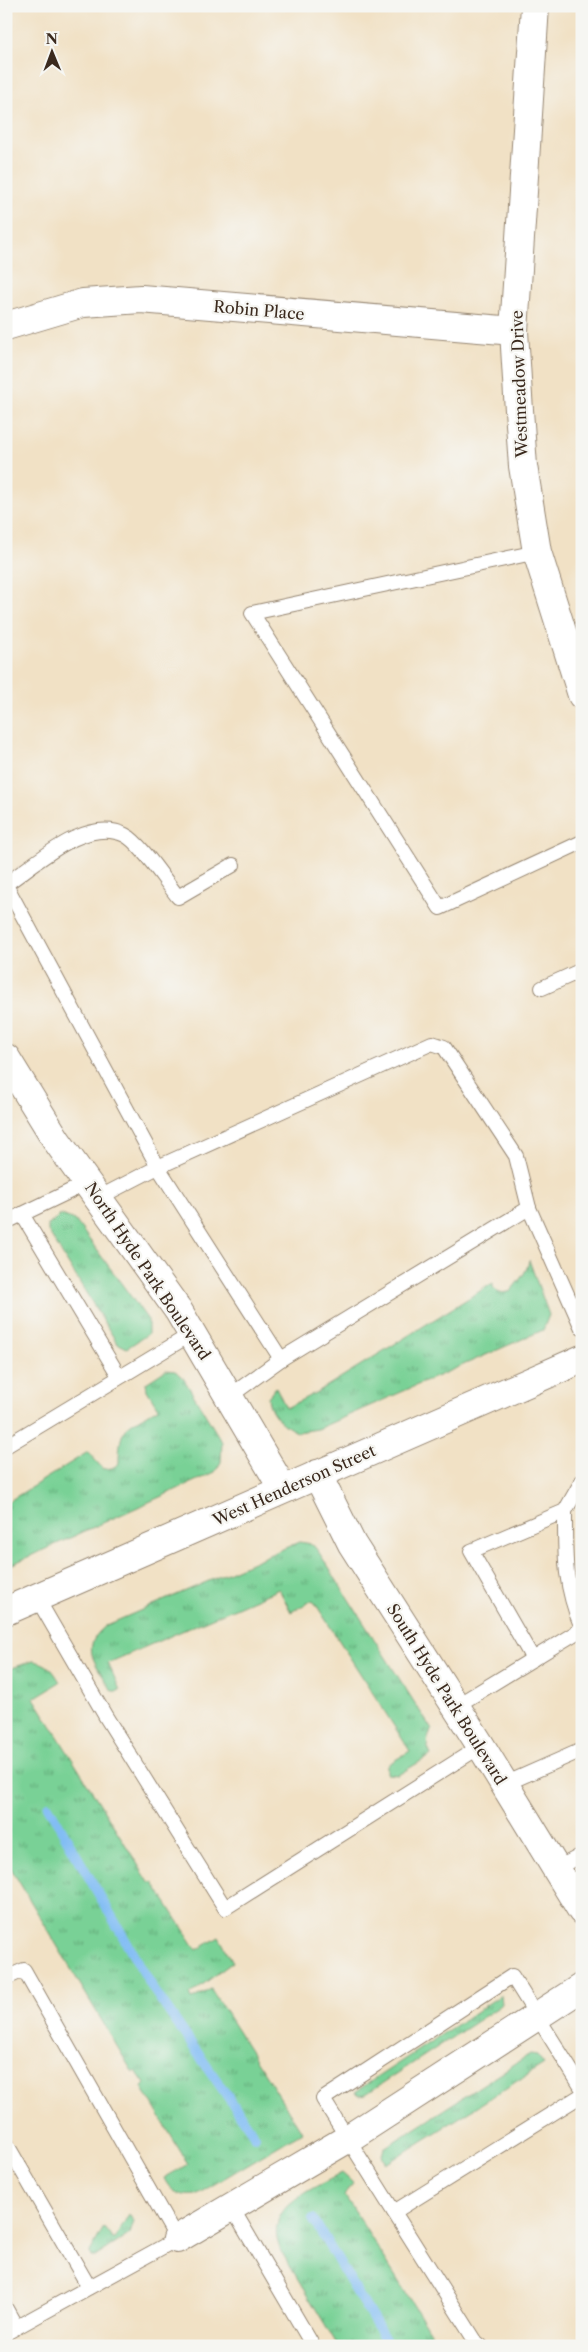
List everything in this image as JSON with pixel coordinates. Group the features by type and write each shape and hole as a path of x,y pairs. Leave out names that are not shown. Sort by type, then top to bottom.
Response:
{"street":[{"name":"Westmeadow Drive","path":"535,6 514,331 522,466 537,552 582,695"},
{"name":"Robin Place","path":"6,326 83,303 141,299 514,331"},
{"name":"North Hyde Park Boulevard","path":"6,1058 57,1141 193,1333 283,1489"},
{"name":"West Henderson Street","path":"6,1611 582,1359"},
{"name":"South Hyde Park Boulevard","path":"317,1474 352,1544 558,1868 582,1911"},
{"path":"177,2240 349,2138 582,1987"}],"lane":[{"path":"537,552 252,614 440,908 582,842"},
{"path":"233,865 178,897 140,848 126,835 104,829 77,835 6,885 158,1167 281,1360"},
{"path":"542,988 582,970"},
{"path":"6,1222 22,1214 158,1167 432,1044 444,1047 516,1156 529,1208 582,1328"},
{"path":"230,1396 281,1360 529,1208"},
{"path":"22,1214 119,1376"},
{"path":"6,1446 193,1333"},
{"path":"456,1706 582,1628 570,1596 566,1558 565,1512 582,1481"},
{"path":"533,1659 471,1551 565,1512"},
{"path":"36,1598 106,1718 225,1908 481,1746"},
{"path":"505,1784 582,1750"},
{"path":"558,1868 582,1855"},
{"path":"6,1978 24,1970 177,2240 89,2286 11,2330 6,2310"},
{"path":"481,2346 476,2342 323,2098 512,1976 582,2088"},
{"path":"394,2212 582,2095"},
{"path":"6,2143 89,2286"},
{"path":"232,2208 313,2346"}],"green space":[{"path":"61,1215 75,1220 148,1320 148,1334 127,1348 117,1343 48,1231 48,1225"},
{"path":"529,1260 549,1315 543,1330 317,1429 297,1432 282,1422 271,1409 268,1397 276,1387 286,1408 319,1391 493,1283 493,1287 499,1292 511,1291 524,1273"},
{"path":"166,1370 175,1371 182,1376 222,1442 221,1462 215,1472 6,1567 6,1503 88,1452 103,1469 112,1468 119,1464 119,1451 126,1428 158,1408 147,1390 146,1383"},
{"path":"299,1542 312,1544 318,1551 432,1730 427,1742 431,1755 398,1775 387,1774 387,1765 410,1751 313,1600 291,1612 279,1589 108,1663 120,1690 118,1691 112,1691 96,1664 91,1649 93,1641 98,1633 107,1625"},
{"path":"33,1661 43,1663 55,1674 60,1682 34,1698 150,1884 153,1882 197,1950 219,1937 233,1962 190,1994 192,1999 211,1989 302,2132 196,2195 181,2194 173,2190 166,2183 164,2178 188,2164 142,2087 145,2084 136,2071 133,2073 6,1860 6,1670"},
{"path":"501,1995 502,2004 500,2006 366,2094 360,2095 355,2092"},
{"path":"530,2054 537,2055 544,2064 386,2164 382,2155 384,2148"},
{"path":"342,2173 353,2183 345,2196 439,2346 338,2346 281,2251 277,2235 278,2222 283,2211 303,2194"},
{"path":"129,2214 134,2221 130,2234 95,2257 91,2257 90,2252 104,2227 114,2240"}],"waterway":[{"path":"48,1806 154,1990 255,2136"},
{"path":"313,2219 389,2346"}]}
